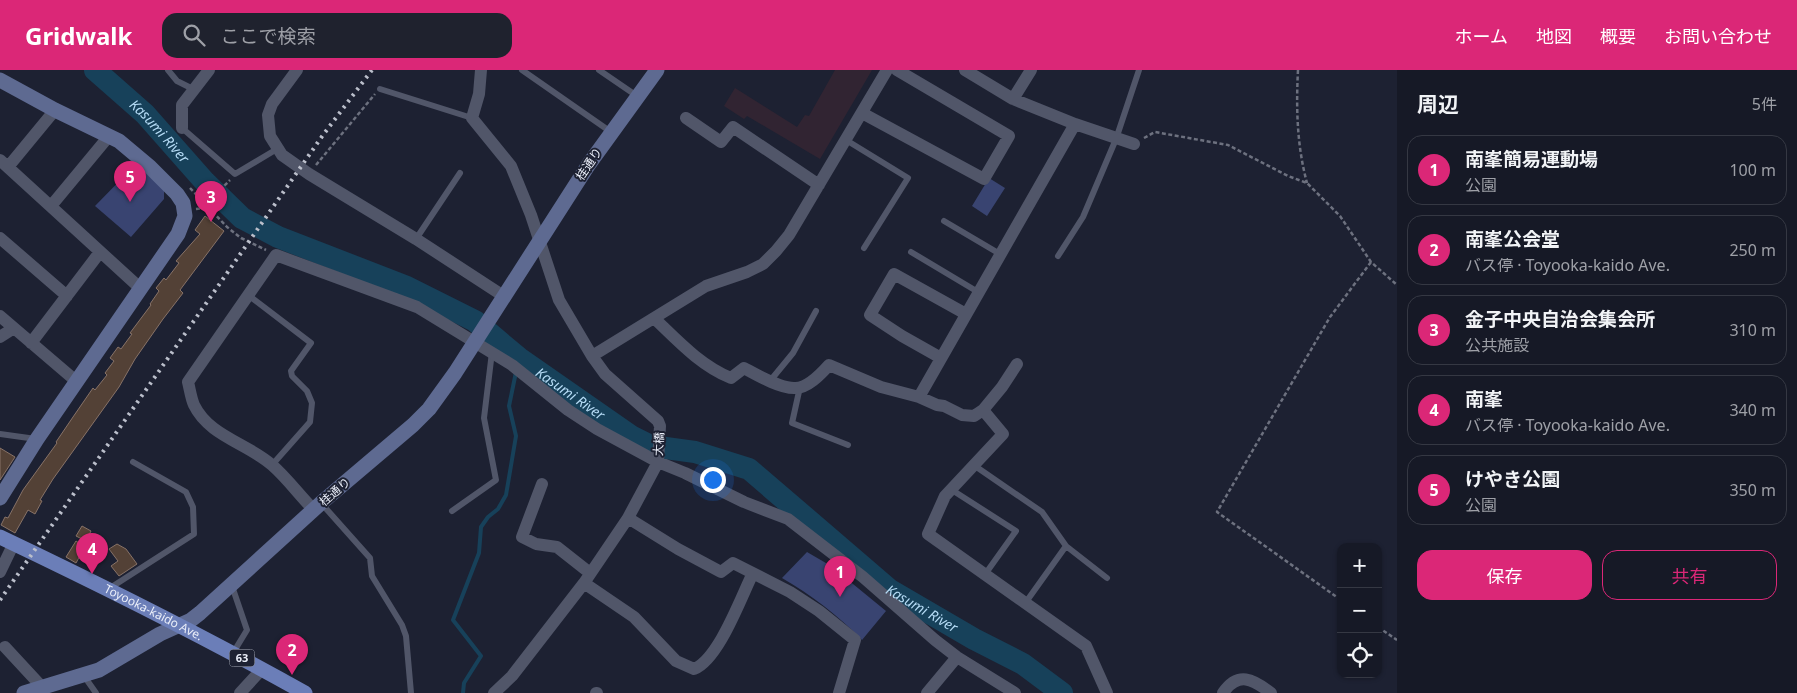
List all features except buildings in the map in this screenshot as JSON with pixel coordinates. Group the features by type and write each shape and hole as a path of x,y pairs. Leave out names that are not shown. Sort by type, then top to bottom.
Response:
{"main road":[{"name":"Toyooka-kaido Ave.","path":"0,536 109,589 305,693"}],"street":[{"path":"182,128 182,105 209,70"},
{"path":"296,70 272,104 268,115 270,136 282,156 416,238 505,297"},
{"path":"481,70 479,94 472,118 511,166 540,242 559,300 592,356 706,286 747,272 763,264 789,235 887,70"},
{"name":"桂通り","path":"24,693 49,688 110,665 160,634 200,614 318,507 413,425 444,391 589,164 657,70"},
{"path":"862,113 984,179 1010,136 897,70"},
{"path":"965,70 1013,99 1074,124 1134,144"},
{"path":"1013,99 1031,70"},
{"path":"0,80 55,110 109,136 129,149 158,174 177,194 184,210 184,222 178,234 37,439 5,481 0,498"},
{"path":"55,110 4,164 140,288"},
{"path":"686,118 721,142 733,127 819,185"},
{"path":"918,397 1074,124"},
{"path":"51,206 109,136"},
{"path":"0,238 66,296"},
{"path":"31,343 100,252"},
{"path":"318,507 272,465 241,444 222,435 202,416 194,404 188,382 276,255 417,307 512,365 568,410 598,429 658,462 744,502 788,519 862,577 894,606 957,657 1015,693"},
{"path":"941,358 870,315 894,274 966,314"},
{"path":"0,316 76,381"},
{"path":"655,319 684,347 721,374 731,378 744,368 770,381 795,389 808,384 829,365 881,387 918,397 962,415 974,416 983,410 1002,387 1017,364"},
{"path":"0,337 14,328"},
{"name":"大橋","path":"592,356 605,374 658,421 660,426 658,462"},
{"path":"983,410 1004,434 945,496 928,534 986,573 1086,646 1106,693"},
{"path":"494,693 512,676 587,578 628,518 658,462"},
{"path":"542,484 522,537 536,544 557,547 587,578 634,617 676,661 694,669 702,666 726,633 753,572"},
{"path":"628,518 721,572 733,564 753,572 803,600 854,640 839,693"},
{"path":"0,572 14,543"},
{"path":"5,646 49,688"},
{"path":"927,693 957,657"},
{"path":"240,693 262,669"},
{"path":"1223,693 1233,681 1242,679 1253,681 1271,693"}],"lane":[{"path":"168,70 177,81 193,89"},
{"path":"522,70 611,132"},
{"path":"599,70 637,96"},
{"path":"1058,256 1083,217 1116,139 1139,70"},
{"path":"380,89 472,118"},
{"path":"182,128 235,174 277,149"},
{"path":"846,140 908,178 864,248"},
{"path":"416,238 460,173"},
{"path":"944,221 1000,254"},
{"path":"911,252 978,292"},
{"path":"248,295 311,343 291,371 292,376 307,391 312,403 310,422 272,465"},
{"path":"770,381 793,353 816,310"},
{"path":"452,511 496,480 484,418 492,352"},
{"path":"800,387 792,423 848,445"},
{"path":"0,434 37,439"},
{"path":"109,589 194,534 194,507 186,492 133,462"},
{"path":"975,466 1042,512 1066,546 1107,578"},
{"path":"952,490 1016,531 986,573"},
{"path":"318,507 370,558 372,576 402,625 406,636 411,693"},
{"path":"1026,602 1066,546"},
{"path":"232,586 247,630 232,653"},
{"path":"84,676 96,693"}],"path":[{"path":"1298,70 1297,126 1301,160 1307,183"},
{"path":"309,174 380,89"},
{"path":"1134,144 1155,132 1228,145 1288,176 1307,183 1340,216 1371,262 1397,285"},
{"path":"234,176 207,203 227,227 241,238 276,255"},
{"path":"1337,597 1217,512 1330,317 1371,262"},
{"path":"1382,630 1397,640"}],"shaded area":[{"path":"835,70 872,70 820,159 747,116 744,119 724,106 735,88 797,127 805,115 809,116"},
{"path":"136,164 164,189 164,199 131,237 95,206"},
{"path":"989,178 1005,188 987,216 972,206"},
{"path":"807,552 831,566 886,611 862,640 824,606 782,578"}],"waterway":[{"name":"Kasumi River","path":"95,70 145,114 205,182 242,218 278,237 407,287 475,321 519,358 631,436 651,446 695,452 749,469 890,590 974,639 1023,664 1062,693"},
{"name":"Kasumi River","path":"518,365 519,358"},
{"path":"463,693 464,683 481,656 453,620 479,553 481,527 488,517 498,509 506,495 516,436 509,406 516,372"}],"railway":[{"path":"0,600 323,135 372,70"}],"place":[{"name":"けやき公園","path":"130,202"},
{"name":"金子中央自治会集会所","path":"211,222"},
{"name":"南峯","path":"92,574"},
{"name":"南峯簡易運動場","path":"840,597"},
{"name":"南峯公会堂","path":"292,675"}]}
